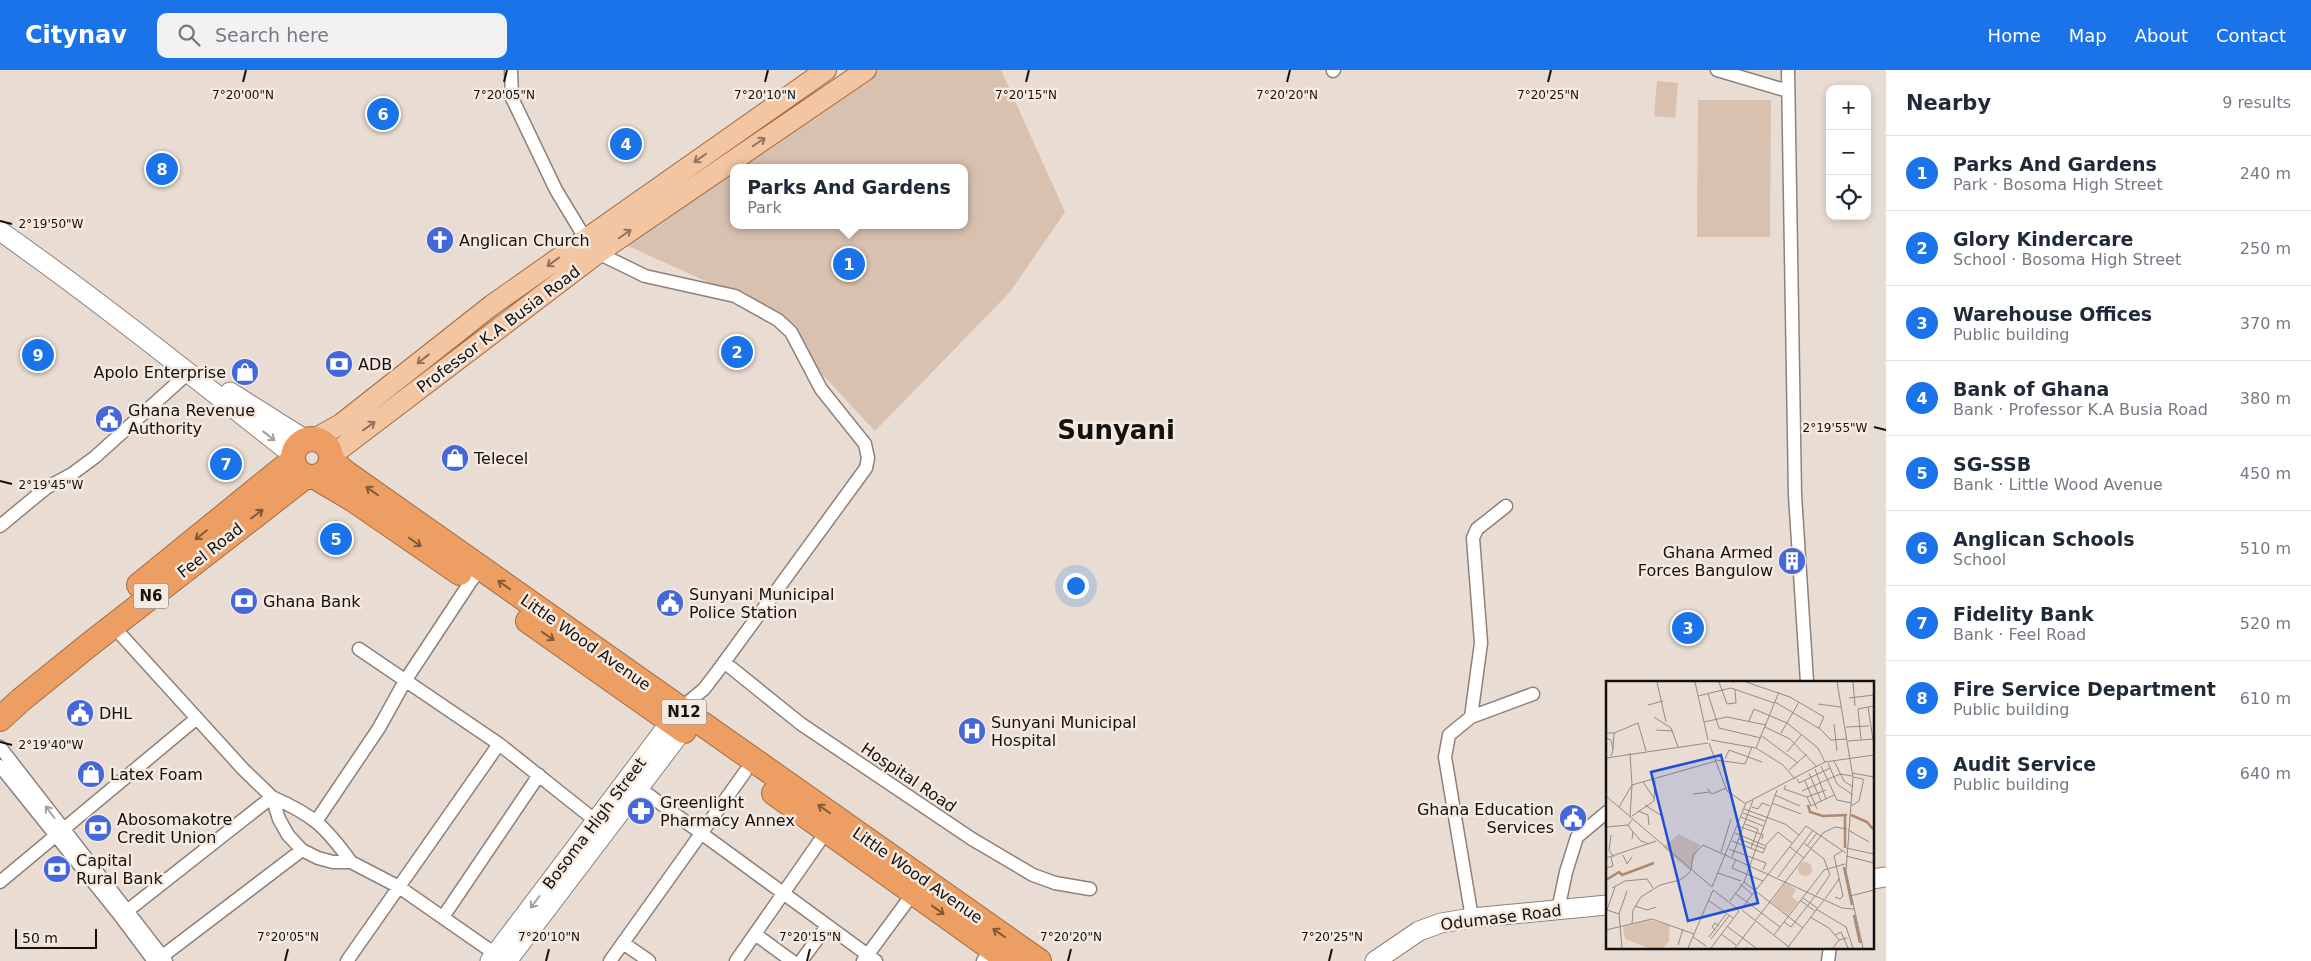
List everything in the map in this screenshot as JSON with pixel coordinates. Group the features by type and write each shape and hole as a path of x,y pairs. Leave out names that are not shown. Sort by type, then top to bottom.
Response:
{"highway":[{"name":"Little Wood Avenue","path":"311,458 354,500 476,574 851,839 1039,961"},
{"name":"Feel Road","path":"0,719 311,458"},
{"name":"Feel Road","path":"0,696 311,458"},
{"name":"Little Wood Avenue","path":"681,720 745,772 826,832 851,839"},
{"name":"Little Wood Avenue","path":"881,859 914,892 995,957"}],"main road":[{"name":"Professor K.A Busia Road","path":"311,458 826,70"},
{"name":"Professor K.A Busia Road","path":"592,246 866,70"}],"street":[{"path":"511,70 512,98 556,190 592,246"},
{"path":"1717,70 1788,91"},
{"path":"1788,70 1794,495 1807,681"},
{"name":"Little Wood Avenue","path":"0,231 311,458"},
{"name":"Bosoma High Street","path":"500,959 596,821 681,720 724,662 866,468 868,458 865,444 821,389 791,332 778,320 735,296 645,276 592,246"},
{"name":"Little Wood Avenue","path":"135,329 187,374 311,458"},
{"path":"0,526 46,488 72,474 95,457 187,374"},
{"path":"1471,717 1481,643 1473,538 1477,529 1506,506"},
{"path":"317,820 379,728 405,681 476,574"},
{"path":"113,626 272,797 295,807 317,820 332,835 351,862 399,887 500,959"},
{"path":"359,649 499,744 596,821"},
{"name":"Hospital Road","path":"724,662 801,724 972,840 1034,875 1054,883 1090,889"},
{"path":"1472,918 1445,757 1449,735 1471,717 1533,694"},
{"path":"0,882 197,718"},
{"name":"Bosoma High Street","path":"500,959 638,787 681,720"},
{"path":"347,961 499,744"},
{"path":"0,747 59,832 159,960"},
{"path":"0,766 127,911 159,960"},
{"path":"610,961 745,772"},
{"path":"443,917 539,775"},
{"path":"638,787 869,959 914,892"},
{"path":"272,797 279,819 288,835 302,850 318,858 333,862 351,862"},
{"path":"127,911 272,797"},
{"path":"1558,910 1566,872 1578,838 1606,813"},
{"path":"736,961 826,832"},
{"path":"159,960 302,850"},
{"name":"Odumase Road","path":"1375,961 1419,931 1441,923 1472,918 1606,905"},
{"path":"801,961 827,926"},
{"path":"754,934 792,961"},
{"path":"623,943 649,961"},
{"path":"1828,961 1830,948"}],"shaded area":[{"path":"850,70 1001,70 1065,212 1010,292 875,431 808,359 782,319 741,297 606,236"},
{"path":"1657,81 1678,83 1675,118 1654,116"},
{"path":"1698,100 1771,100 1770,237 1697,237"}],"place":[{"name":"Anglican Schools","path":"383,114"},
{"name":"Bank of Ghana","path":"626,144"},
{"name":"Fire Service Department","path":"162,169"},
{"name":"Anglican Church","path":"440,240"},
{"name":"Parks And Gardens","path":"849,264"},
{"name":"Glory Kindercare","path":"737,352"},
{"name":"Audit Service","path":"38,355"},
{"name":"ADB","path":"339,364"},
{"name":"Apolo Enterprise","path":"245,372"},
{"name":"Ghana Revenue Authority","path":"109,419"},
{"name":"Telecel","path":"455,458"},
{"name":"Fidelity Bank","path":"226,464"},
{"name":"SG-SSB","path":"336,539"},
{"name":"Ghana Armed Forces Bangulow","path":"1792,561"},
{"name":"Ghana Bank","path":"244,601"},
{"name":"Sunyani Municipal Police Station","path":"670,603"},
{"name":"Warehouse Offices","path":"1688,628"},
{"name":"DHL","path":"80,713"},
{"name":"Sunyani Municipal Hospital","path":"972,731"},
{"name":"Latex Foam","path":"91,774"},
{"name":"Greenlight Pharmacy Annex","path":"641,811"},
{"name":"Ghana Education Services","path":"1573,818"},
{"name":"Abosomakotre Credit Union","path":"98,828"},
{"name":"Capital Rural Bank","path":"57,869"}],"district":[{"name":"Sunyani","path":"1116,430"}]}
